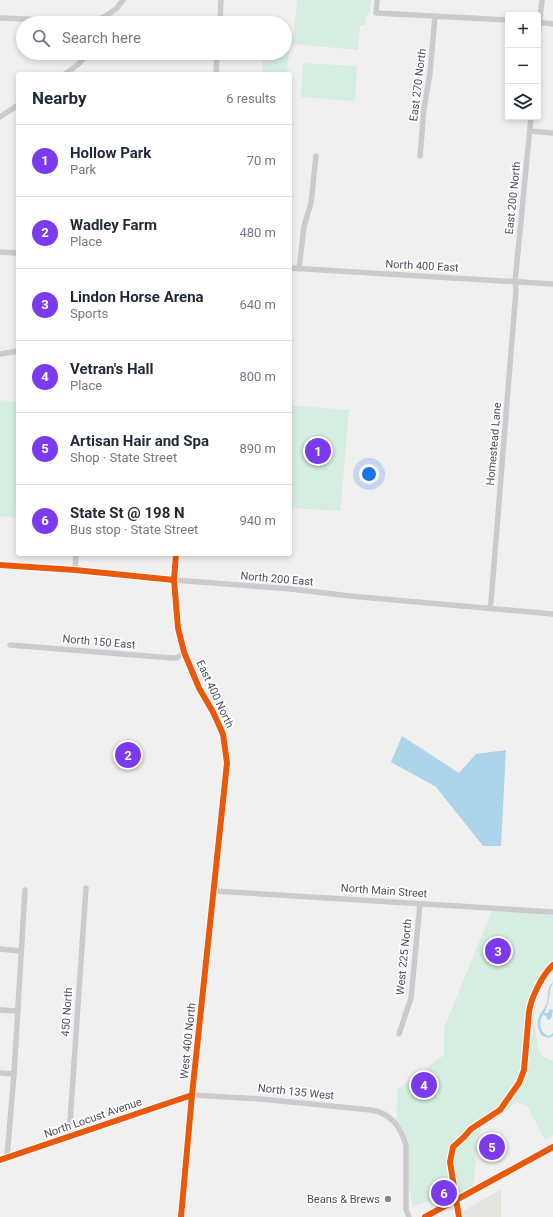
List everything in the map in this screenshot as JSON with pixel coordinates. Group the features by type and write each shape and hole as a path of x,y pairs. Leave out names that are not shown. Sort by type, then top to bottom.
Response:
{"main road":[{"path":"425,1217 553,1147"}],"street":[{"path":"106,16 117,8 123,0"},
{"path":"220,16 221,0"},
{"path":"377,0 376,13 505,20"},
{"path":"540,12 542,0"},
{"name":"East 270 North","path":"420,156 435,16"},
{"path":"0,18 16,19"},
{"path":"541,22 553,24"},
{"path":"68,72 83,60"},
{"path":"216,72 217,60"},
{"path":"0,117 16,106"},
{"name":"East 200 North","path":"515,282 531,120"},
{"path":"530,131 553,133"},
{"path":"299,269 304,226 311,203 316,156"},
{"path":"0,252 16,253"},
{"name":"North 400 East","path":"292,268 553,284"},
{"name":"Homestead Lane","path":"490,608 516,290 515,282"},
{"path":"0,354 16,351"},
{"path":"75,570 76,556"},
{"name":"East 400 North","path":"176,556 174,580 178,628 184,652 200,688 214,712 223,734 227,763 214,891"},
{"name":"North 200 East","path":"0,565 291,589 357,597 553,614"},
{"name":"North 150 East","path":"10,645 172,658 177,658 184,652"},
{"name":"450 North","path":"69,1137 86,888"},
{"path":"7,1157 14,1074 25,890"},
{"name":"North Main Street","path":"214,891 553,912"},
{"name":"West 400 North","path":"181,1217 192,1095 214,891"},
{"name":"West 225 North","path":"399,1034 411,998 420,904"},
{"path":"0,949 21,951"},
{"path":"0,1010 18,1011"},
{"path":"0,1073 14,1074"},
{"name":"North Locust Avenue","path":"0,1160 192,1095"},
{"name":"North 135 West","path":"192,1095 261,1099 371,1110 383,1113 394,1121 401,1132 406,1145 406,1209 409,1217"}],"shaded area":[{"path":"501,1189 501,1217 453,1217"}],"green space":[{"path":"297,0 371,0 370,12 366,17 365,25 360,25 358,50 293,44 292,45 292,33 294,33"},
{"path":"263,60 288,60 287,72 262,72"},
{"path":"303,63 357,66 355,101 301,97"},
{"path":"0,400 16,402 16,505 15,518 0,516"},
{"path":"292,405 349,410 340,511 292,508"},
{"path":"493,908 553,912 553,968 546,976 536,1001 534,1018 538,1049 544,1057 553,1061 553,1135 545,1140 527,1106 516,1102 500,1116 481,1127 477,1147 473,1189 413,1206 408,1182 408,1143 404,1132 396,1120 398,1089 444,1055 444,1028"}],"water":[{"path":"402,736 459,773 476,754 506,750 501,846 483,846 436,787 391,762"},
{"path":"553,982 550,989 548,1005 544,1013 548,1013 550,1009 553,1010 551,1019 548,1020 546,1016 543,1015 540,1024 546,1035 549,1036 553,1033 553,1036 546,1037 539,1031 538,1020 547,1003 549,989"}],"cycle path":[{"path":"176,556 174,580 178,628 184,652 199,688 213,712 223,734 227,763 192,1095 181,1217"},
{"path":"0,565 75,570 174,580"},
{"path":"459,1217 450,1162 453,1147 471,1129 500,1110 519,1083 524,1070 530,1006 541,981 553,965"},
{"path":"0,1160 192,1095"},
{"path":"425,1217 553,1147"}],"place":[{"name":"Hollow Park","path":"318,451"},
{"name":"Wadley Farm","path":"128,755"},
{"name":"Lindon Horse Arena","path":"498,951"},
{"name":"Vetran's Hall","path":"424,1085"},
{"name":"Artisan Hair and Spa","path":"492,1147"},
{"name":"State St @ 198 N","path":"444,1193"},
{"name":"Beans & Brews","path":"388,1199"}]}
